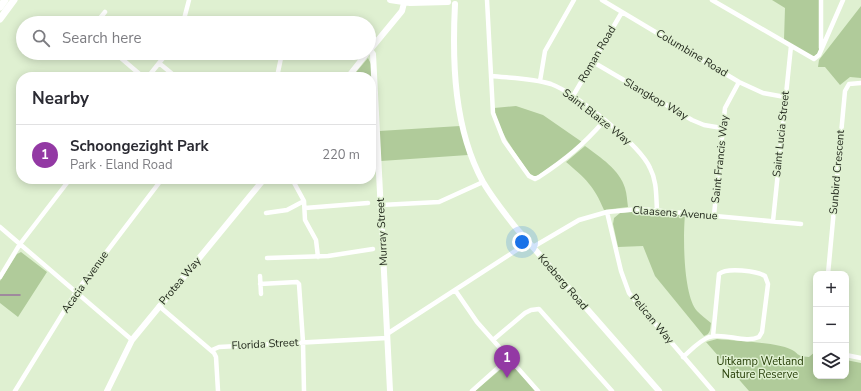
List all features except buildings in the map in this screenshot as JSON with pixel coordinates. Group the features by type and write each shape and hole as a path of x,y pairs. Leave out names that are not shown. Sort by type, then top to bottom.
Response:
{"main road":[{"path":"0,7 6,0"},
{"path":"0,19 14,0"}],"street":[{"path":"186,16 189,0"},
{"path":"390,0 404,3 452,2"},
{"path":"416,3 432,0"},
{"path":"487,0 491,103 497,125 504,141 530,177 539,177 572,155 604,121"},
{"path":"540,81 545,51 574,0"},
{"name":"Columbine Road","path":"602,0 739,82 763,93 785,97"},
{"path":"712,0 814,59 818,57 821,52 843,0"},
{"path":"821,0 821,52"},
{"name":"Koeberg Road","path":"452,2 456,76 462,123 472,157 483,182 496,203 659,391"},
{"path":"376,42 402,10 404,3"},
{"path":"102,16 105,12"},
{"name":"Roman Road","path":"572,96 622,12"},
{"name":"Saint Lucia Street","path":"772,221 791,46"},
{"path":"123,60 137,72"},
{"path":"152,72 161,60"},
{"path":"278,72 281,60"},
{"path":"352,72 362,60"},
{"name":"Murray Street","path":"373,60 374,72"},
{"name":"Slangkop Way","path":"593,62 692,120 704,125 722,128"},
{"path":"159,63 170,72"},
{"name":"Saint Blaize Way","path":"491,76 540,81 557,87 572,96 604,121 633,145 647,161 654,176 657,210"},
{"name":"Saint Francis Way","path":"714,215 725,108 739,82"},
{"name":"Sunbird Crescent","path":"828,271 845,91 849,84 861,83"},
{"name":"Murray Street","path":"376,111 390,391"},
{"path":"381,205 438,202 483,182"},
{"path":"0,276 20,244 66,184"},
{"name":"Acacia Avenue","path":"15,391 76,292 158,184"},
{"name":"Protea Way","path":"107,391 132,340 260,184"},
{"path":"295,184 304,201 305,220 315,238 318,257"},
{"path":"266,212 287,210 304,201"},
{"path":"305,208 368,203"},
{"name":"Claasens Avenue","path":"387,336 455,290 531,244 579,220 607,212 640,209 657,210 800,224"},
{"name":"Pelican Way","path":"607,212 621,271 629,294 713,391"},
{"path":"0,228 132,340"},
{"path":"267,258 318,257 373,249"},
{"path":"683,357 703,340 713,336 753,339 761,335 768,284 765,276 757,273 729,270 719,274 713,336"},
{"path":"260,276 261,294"},
{"path":"260,284 297,282 299,285 303,342 304,391"},
{"path":"455,290 477,322 538,391"},
{"path":"159,306 212,350 216,357 218,391"},
{"path":"493,340 525,313 534,309 539,309 612,391"},
{"name":"Florida Street","path":"212,350 219,347 387,336"},
{"path":"849,356 861,358"},
{"path":"472,391 509,358"}],"green space":[{"path":"772,0 819,0 819,52 814,57 784,40 785,8"},
{"path":"861,6 861,78 850,77 840,85 825,67 818,67 819,60"},
{"path":"366,60 369,60 371,72 356,72"},
{"path":"516,106 543,115 582,142 568,155 537,176 533,176 529,173 508,142 496,117 494,108"},
{"path":"460,126 468,155 381,161 379,131"},
{"path":"585,146 609,164 619,175 627,195 628,207 604,210 589,183 566,162"},
{"path":"639,211 685,215 684,250 689,292 692,303 697,311 711,323 708,334 704,336 655,276 643,246 618,247 613,224 614,218 620,213"},
{"path":"21,252 47,272 18,317 0,303 0,281 17,254"},
{"name":"Uitkamp Wetland Nature Reserve","path":"717,339 755,342 784,347 804,357 809,357 813,354 813,379 849,379 849,361 861,363 861,391 749,391 706,342"},
{"path":"507,364 513,365 535,391 475,391"}],"waterway":[{"path":"0,295 20,295"}],"place":[{"name":"Schoongezight Park","path":"507,378"}]}
